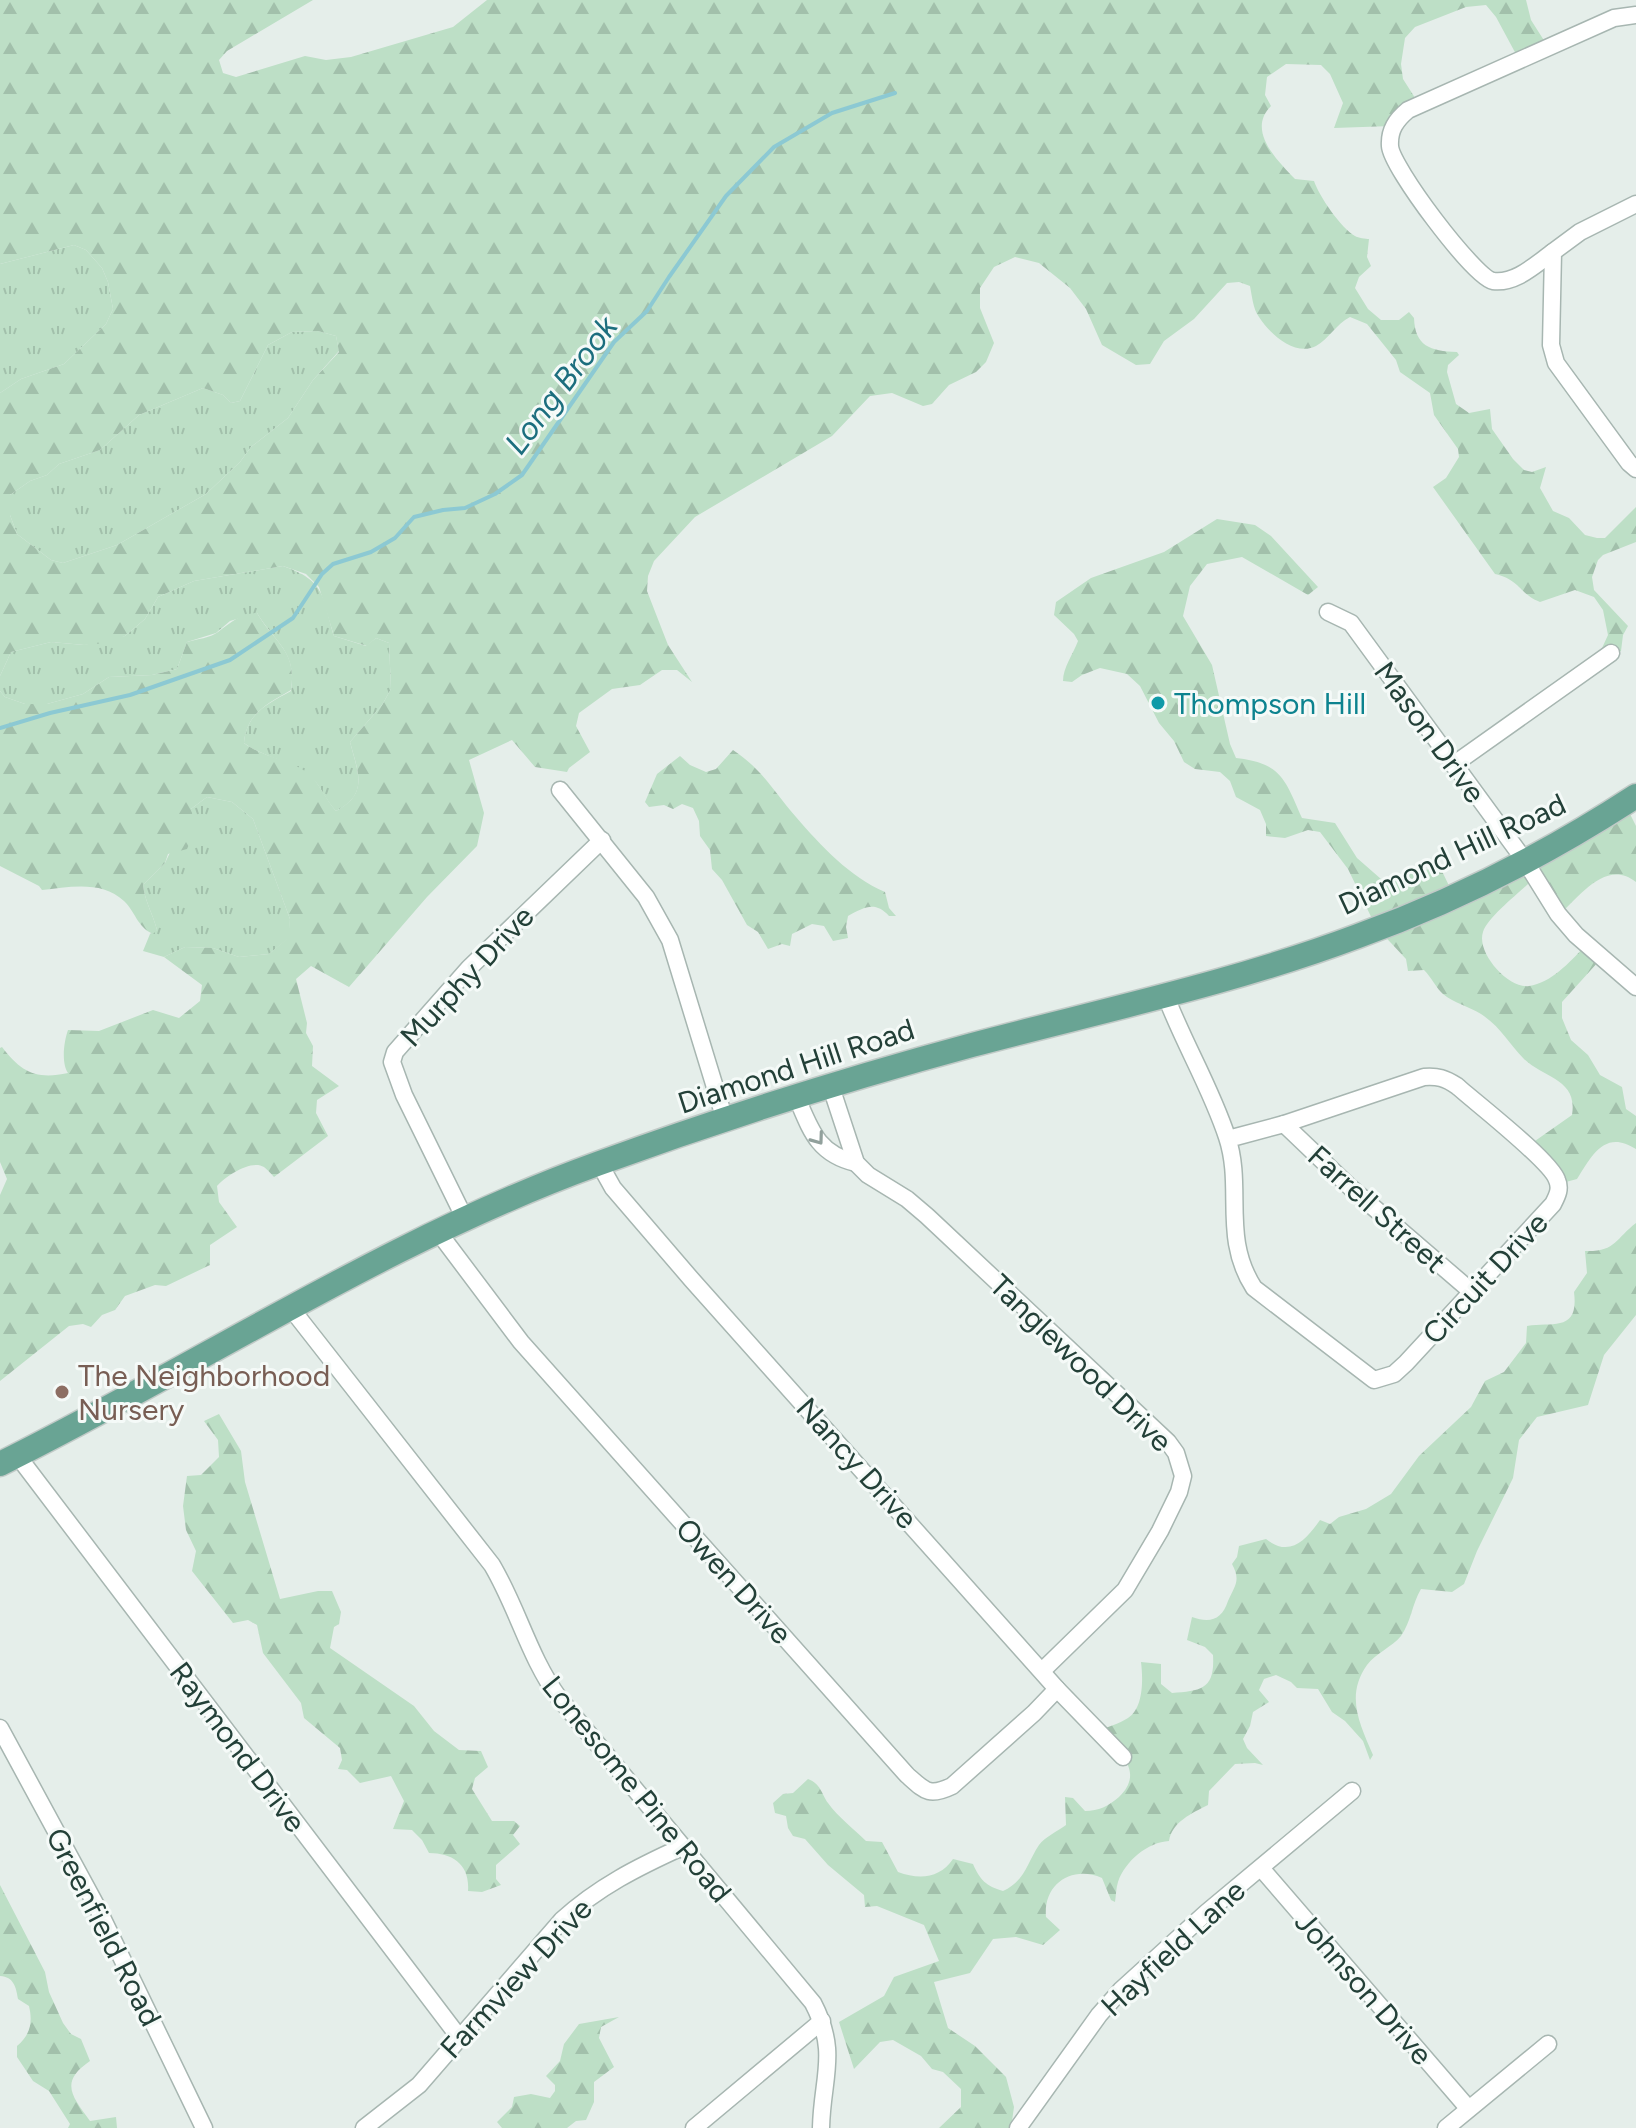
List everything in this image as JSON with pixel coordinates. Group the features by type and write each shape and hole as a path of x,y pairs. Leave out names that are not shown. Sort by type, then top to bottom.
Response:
{"main road":[{"name":"Diamond Hill Road","path":"8,1460 290,1307 465,1219 535,1188 725,1120 831,1087 960,1048 1244,973 1358,936 1440,902 1525,861 1636,796"}],"street":[{"path":"1636,15 1614,18 1408,110 1393,127 1390,146 1397,168 1446,233 1483,277 1493,281 1516,277 1580,232 1636,204"},
{"path":"1553,252 1551,345 1556,363 1636,469"},
{"name":"Mason Drive","path":"1328,612 1351,623 1525,861 1558,914 1576,935 1636,987"},
{"path":"1453,765 1611,653"},
{"path":"560,790 646,897 670,940 725,1120"},
{"name":"Murphy Drive","path":"465,1219 404,1095 392,1062 395,1052 469,968 602,840"},
{"name":"Circuit Drive","path":"1165,994 1228,1139 1233,1173 1236,1249 1249,1279 1254,1288 1374,1380 1394,1374 1553,1204 1559,1191 1557,1180 1541,1160 1457,1086 1435,1076 1228,1139"},
{"path":"831,1087 856,1163"},
{"name":"Tanglewood Drive","path":"797,1098 816,1139 838,1159 856,1163 868,1175 907,1199 946,1232 1168,1442 1181,1464 1183,1476 1179,1492 1135,1576 1094,1623 1043,1670"},
{"name":"Farrell Street","path":"1284,1124 1351,1188 1472,1292"},
{"name":"Nancy Drive","path":"599,1163 613,1188 692,1280 1057,1689 1123,1757"},
{"name":"Owen Drive","path":"439,1233 521,1342 921,1788 940,1792 952,1786 1057,1689"},
{"name":"Lonesome Pine Road","path":"290,1307 330,1354 492,1565 505,1587 545,1679 813,2003 822,2021 828,2054 821,2128"},
{"name":"Raymond Drive","path":"8,1460 459,2037"},
{"name":"Greenfield Road","path":"0,1728 97,1907 204,2128"},
{"name":"Hayfield Lane","path":"1018,2128 1099,2015 1121,1990 1185,1931 1352,1791"},
{"name":"Farmview Drive","path":"364,2128 419,2085 576,1906 604,1885 682,1847"},
{"name":"Johnson Drive","path":"1261,1868 1468,2108"},
{"path":"694,2128 822,2021"},
{"path":"1446,2128 1548,2044"}],"green space":[{"path":"0,0 313,0 227,51 219,60 223,73 236,77 305,56 326,60 351,57 453,27 487,0 1526,0 1531,20 1545,42 1517,56 1486,5 1466,7 1415,27 1405,38 1401,64 1403,79 1417,101 1391,126 1334,128 1343,103 1330,74 1321,65 1286,64 1267,77 1265,95 1271,106 1264,116 1263,135 1273,155 1295,179 1314,181 1325,203 1349,232 1356,237 1369,239 1367,257 1371,266 1359,277 1355,288 1368,309 1381,320 1399,320 1409,312 1421,341 1432,348 1457,352 1459,355 1448,365 1447,372 1456,404 1469,413 1490,409 1492,429 1513,459 1524,470 1532,472 1546,467 1540,488 1553,511 1569,518 1585,535 1605,538 1636,507 1636,542 1603,555 1592,577 1594,590 1628,626 1621,651 1597,659 1608,635 1603,610 1594,597 1575,590 1540,602 1510,580 1495,574 1433,487 1446,478 1459,457 1458,449 1434,415 1430,393 1400,372 1396,360 1367,324 1350,317 1316,346 1308,349 1291,346 1263,323 1255,310 1250,286 1239,282 1227,283 1194,319 1164,341 1150,364 1136,365 1102,345 1086,309 1070,288 1039,263 1015,257 994,267 980,288 980,308 994,343 986,362 976,372 949,385 932,404 923,406 892,393 870,396 832,436 695,517 654,561 648,576 647,591 668,645 692,682 677,670 662,670 640,685 612,689 579,713 576,726 590,752 567,772 535,767 512,740 469,760 484,813 477,846 427,897 349,987 311,966 296,979 307,1023 306,1033 313,1046 312,1066 339,1086 317,1100 316,1113 328,1136 274,1177 264,1167 252,1165 232,1173 217,1186 219,1202 237,1227 210,1245 210,1265 166,1286 155,1285 125,1296 115,1310 102,1315 91,1327 83,1324 69,1326 0,1381 0,1195 7,1179 0,1162 0,1048 30,1072 47,1075 68,1073 64,1046 68,1030 99,1031 153,1010 179,1018 200,1001 202,985 164,957 185,947 213,948 239,957 269,954 288,938 290,919 253,819 232,802 207,797 191,809 196,829 187,849 168,854 165,863 143,885 157,930 153,934 143,927 124,901 106,890 85,886 42,890 0,866 0,691 5,697 25,704 47,704 83,694 109,677 152,675 177,669 187,642 211,636 240,617 257,613 288,656 291,690 253,717 244,743 309,774 336,811 357,790 358,773 350,742 382,705 391,689 389,643 376,638 367,646 334,636 319,587 306,574 283,566 194,581 158,597 145,619 125,636 107,643 84,645 51,642 11,652 0,676 0,393 21,379 64,364 106,324 113,309 102,268 86,250 74,245 0,264","holes":["318,331 336,336 339,352 313,380 288,418 251,447 240,462 206,494 117,545 63,563 51,560 17,534 10,515 10,495 30,481 47,475 59,464 100,450 139,415 203,388 223,395 231,403 240,401 268,345 292,332"]},
{"path":"74,245 86,250 102,268 108,282 113,309 106,324 64,364 21,379 0,393 0,264"},
{"path":"318,331 336,336 339,351 313,380 288,418 251,447 240,462 206,494 117,545 63,563 51,560 17,534 10,515 10,495 30,481 47,475 59,464 100,450 139,415 203,388 223,395 231,403 240,401 268,345 292,332"},
{"path":"1217,519 1255,525 1271,536 1318,587 1308,595 1242,557 1207,564 1190,586 1183,616 1212,665 1236,758 1273,769 1286,784 1302,818 1335,823 1357,858 1381,879 1440,867 1452,892 1625,804 1636,826 1636,882 1625,876 1604,877 1557,917 1530,882 1486,926 1482,940 1496,968 1503,976 1521,985 1537,984 1552,976 1584,947 1599,961 1562,1002 1562,1018 1571,1040 1588,1055 1600,1075 1622,1087 1626,1109 1636,1116 1636,1149 1616,1142 1608,1143 1594,1154 1577,1179 1551,1186 1544,1171 1525,1148 1572,1115 1570,1094 1565,1086 1524,1059 1488,1019 1443,994 1424,970 1408,971 1406,959 1376,927 1348,869 1320,832 1308,830 1285,838 1266,836 1266,824 1260,810 1236,797 1230,781 1220,772 1195,769 1184,762 1140,686 1127,674 1100,668 1072,682 1063,681 1066,666 1078,641 1054,615 1056,602 1091,578 1164,552"},
{"path":"283,566 315,584 324,600 334,636 366,646 376,638 389,643 391,689 382,705 350,742 358,773 357,790 336,811 316,782 305,773 244,743 253,717 291,691 288,657 257,613 230,621 216,633 187,642 177,669 152,675 109,677 83,694 47,704 25,704 5,697 0,691 0,676 11,652 51,642 84,645 125,636 145,619 158,597 194,581"},
{"path":"733,750 760,773 837,860 885,892 889,908 896,916 889,916 879,908 865,908 848,916 848,938 833,941 824,926 812,924 792,934 790,946 782,944 768,949 758,932 747,925 722,880 712,869 710,850 700,836 699,821 693,808 682,804 673,809 664,805 649,807 645,802 657,774 680,756 690,765 706,772 716,769"},
{"path":"207,797 232,802 253,819 290,919 289,938 269,954 239,957 213,948 185,947 164,957 143,951 150,934 157,930 143,885 165,863 191,809"},
{"path":"1636,1223 1636,1315 1604,1355 1588,1405 1537,1417 1519,1440 1513,1478 1464,1584 1452,1592 1421,1589 1401,1636 1371,1661 1360,1676 1357,1710 1373,1755 1370,1760 1363,1741 1332,1712 1318,1689 1297,1688 1276,1675 1264,1679 1259,1690 1269,1702 1253,1712 1243,1739 1263,1765 1235,1764 1209,1791 1208,1805 1178,1823 1169,1841 1145,1849 1132,1860 1121,1874 1115,1902 1111,1900 1102,1878 1080,1874 1070,1876 1054,1887 1049,1895 1046,1917 1060,1930 1043,1945 1016,1937 993,1939 970,1973 934,1982 948,2028 975,2046 1006,2077 1014,2107 1011,2128 939,2128 961,2107 961,2089 943,2072 932,2069 921,2056 893,2040 880,2042 854,2069 839,2022 884,1996 894,1977 939,1961 924,1925 877,1906 865,1907 864,1895 828,1865 805,1839 793,1836 786,1816 775,1813 773,1803 783,1794 793,1793 808,1779 818,1786 841,1818 866,1841 882,1842 898,1872 929,1876 942,1870 953,1859 973,1864 981,1878 992,1887 1003,1891 1010,1887 1021,1877 1042,1842 1066,1825 1065,1797 1073,1798 1085,1811 1095,1810 1111,1803 1127,1787 1130,1778 1126,1761 1097,1731 1128,1718 1137,1707 1141,1692 1141,1662 1161,1664 1161,1684 1172,1693 1199,1689 1209,1681 1213,1655 1205,1647 1187,1640 1192,1617 1210,1620 1223,1612 1236,1583 1232,1564 1239,1546 1266,1539 1290,1547 1303,1540 1320,1520 1330,1524 1339,1517 1366,1509 1391,1494 1419,1456 1471,1407 1485,1381 1504,1372 1526,1343 1527,1326 1555,1324 1573,1314 1574,1292 1587,1273 1585,1251 1609,1247"},
{"path":"219,1414 241,1451 245,1482 280,1599 332,1591 341,1612 330,1648 414,1706 434,1731 459,1750 481,1751 488,1767 475,1778 472,1789 492,1821 514,1821 520,1826 513,1835 520,1844 496,1865 496,1879 501,1885 482,1892 468,1891 466,1874 458,1862 446,1855 429,1853 412,1830 393,1829 404,1801 391,1776 360,1783 347,1770 338,1769 342,1760 340,1748 304,1718 301,1703 263,1653 257,1625 248,1620 233,1623 192,1571 196,1551 186,1530 183,1506 187,1476 201,1475 219,1457 218,1440 204,1421"},
{"path":"0,1885 45,1972 49,1992 63,2023 71,2034 81,2039 90,2061 74,2076 74,2097 90,2121 116,2117 117,2128 68,2128 70,2124 49,2091 33,2081 17,2057 17,2046 29,2028 30,2012 29,2006 18,1999 11,1981 0,1976"},
{"path":"619,2017 601,2027 599,2038 614,2067 594,2082 594,2102 586,2120 576,2121 567,2128 502,2128 497,2122 512,2107 514,2097 531,2094 550,2098 555,2085 546,2076 560,2061 564,2044 579,2024"}],"waterway":[{"name":"Long Brook","path":"0,728 130,695 230,660 293,618 322,574 333,564 371,552 395,538 414,517 465,508 495,494 522,475 614,342 647,311 726,196 774,147 832,113 895,93"}],"place":[{"name":"Thompson Hill","path":"1158,703"},
{"name":"The Neighborhood Nursery","path":"62,1392"}]}
